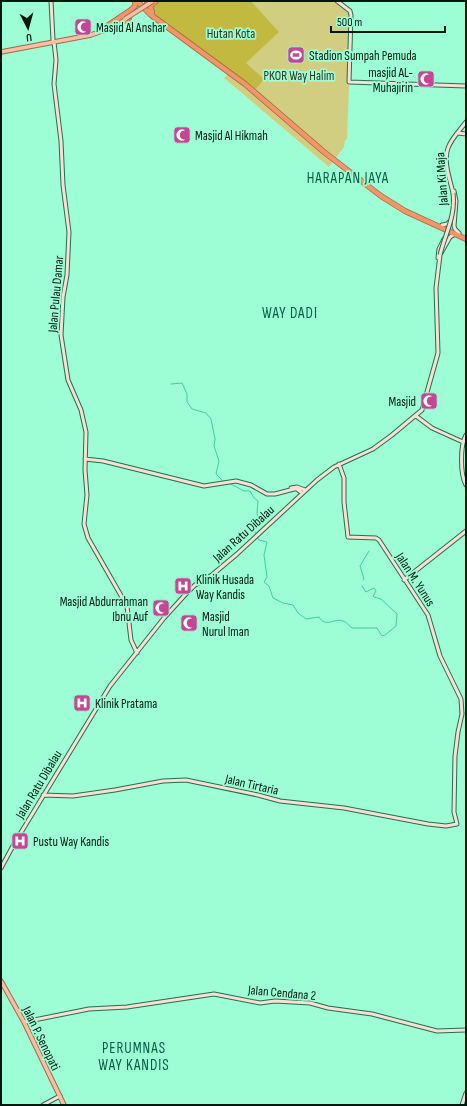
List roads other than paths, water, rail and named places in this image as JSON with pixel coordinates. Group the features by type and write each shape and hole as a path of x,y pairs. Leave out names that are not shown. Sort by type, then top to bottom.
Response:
{"highway":[{"path":"102,31 136,6 136,1"},
{"path":"136,1 151,14 245,84 305,136 385,199 401,209 458,233 466,238"},
{"path":"141,1 151,14"},
{"path":"151,2 151,14"},
{"path":"131,10 138,7 140,9 139,11"},
{"path":"102,31 117,25 139,11 151,14"}],"main road":[{"path":"1,51 102,31 151,2"},
{"name":"Jalan P. Senopati","path":"1,981 24,1022 64,1105"}],"street":[{"name":"Jalan Pulau Damar","path":"51,1 53,41 56,60 54,84 61,141 63,185 69,232 68,264 61,316 61,338 70,384 83,418 86,441 85,459 87,495 84,517 85,527 88,538 127,606 130,638 137,652"},
{"path":"337,1 350,12 351,16 349,82 466,86"},
{"name":"Jalan Ki Maja","path":"439,262 454,206 452,186 448,175 447,152 450,144 466,122"},
{"path":"458,133 466,134"},
{"path":"449,223 452,202 452,186"},
{"path":"448,236 458,233 455,229 454,223 456,201 452,186"},
{"path":"439,262 448,236 443,227 449,223 451,225 454,223"},
{"name":"Jalan Ratu Dibalau","path":"1,868 106,691 164,618 189,591 230,561 324,474 339,464 373,449 416,416 424,407 438,353 436,291 439,262"},
{"path":"416,416 432,428 463,442"},
{"path":"466,435 463,442 463,477 466,485"},
{"path":"85,459 103,461 203,486 236,481 246,483 267,494 277,494 294,489 304,491"},
{"name":"Jalan M. Yunus","path":"339,464 344,478 344,502 348,537 378,539 429,618 440,656 456,688 462,704 462,714 455,756 454,812 457,824"},
{"path":"404,580 466,531"},
{"name":"Jalan Tirtaria","path":"43,795 73,796 164,781 186,780 280,801 344,808 428,824 446,826 457,824"},
{"name":"Jalan Cendana 2","path":"24,1022 88,1009 127,1007 214,994 260,1002 274,1001 310,1003 328,1008 372,1014 437,1031 466,1030"},
{"path":"462,1105 466,1093"},
{"path":"43,1105 60,1096"}],"waterway":[{"path":"171,384 182,383 187,394 187,402 192,409 206,413 211,419 215,439 214,446 219,461 216,474 223,481"},
{"path":"229,483 244,491 250,491 254,498 258,501 257,513 259,520 254,530 256,534"},
{"path":"257,537 259,540 267,542 264,555 267,577 264,582 269,586 273,598 283,603 293,605 298,613 306,619 319,617 324,622 340,620 346,622 352,628 377,628 382,636 385,635 396,626 397,614 381,599 373,596 376,591 374,588 366,592 362,586"},
{"path":"363,580 360,566 369,551"}],"place":[{"name":"Masjid Al Anshar","path":"83,27"},
{"name":"Stadion Sumpah Pemuda","path":"296,55"},
{"name":"masjid AL- Muhajirin","path":"426,79"},
{"name":"Masjid Al Hikmah","path":"182,135"},
{"name":"Masjid","path":"429,401"},
{"name":"Klinik Husada Way Kandis","path":"183,586"},
{"name":"Masjid Abdurrahman Ibnu Auf","path":"161,608"},
{"name":"Masjid Nurul Iman","path":"189,623"},
{"name":"Klinik Pratama","path":"82,703"},
{"name":"Pustu Way Kandis","path":"20,841"}],"district":[{"name":"HARAPAN JAYA","path":"348,178"},
{"name":"WAY DADI","path":"290,313"},
{"name":"PERUMNAS WAY KANDIS","path":"134,1056"}],"park label":[{"name":"Hutan Kota","path":"231,33"},
{"name":"PKOR Way Halim","path":"299,75"}]}
